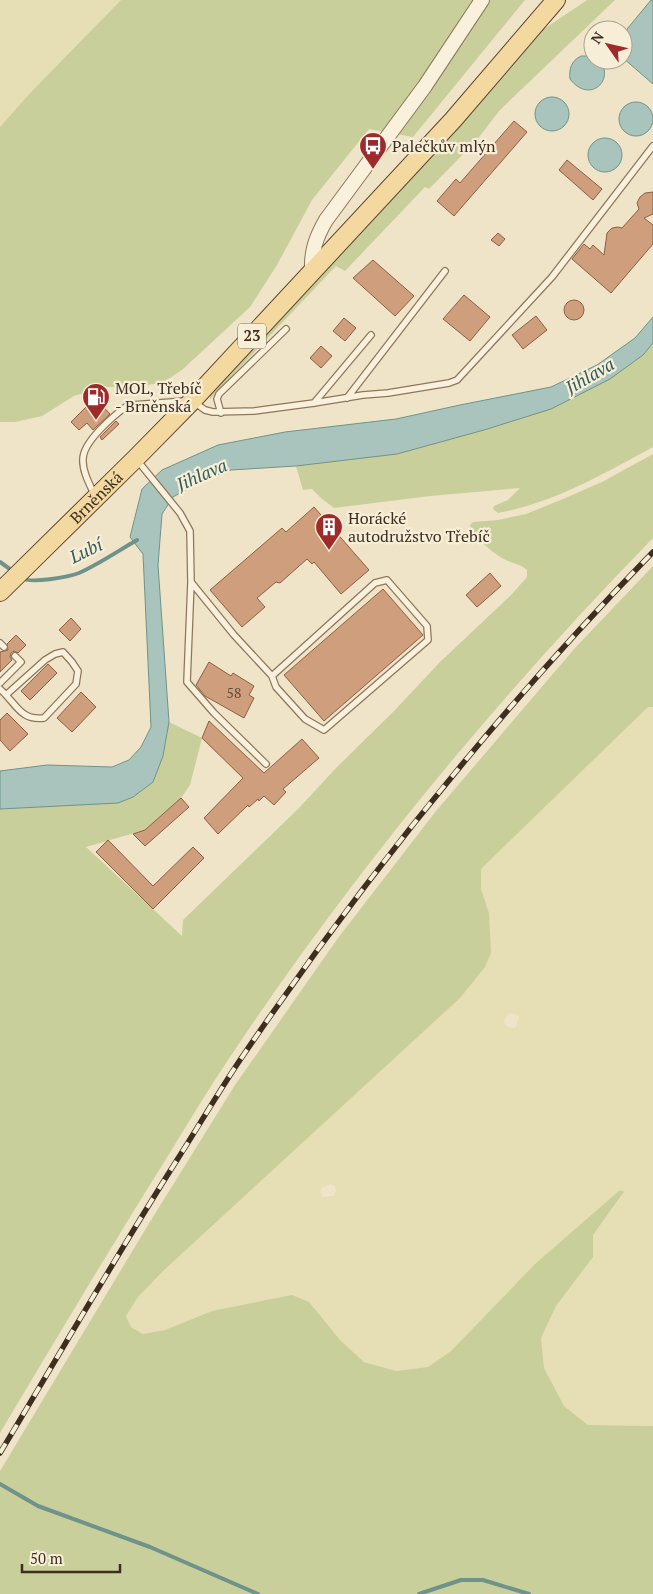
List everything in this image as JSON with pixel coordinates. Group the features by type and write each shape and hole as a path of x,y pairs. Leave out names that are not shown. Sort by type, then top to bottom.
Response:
{"main road":[{"name":"23","path":"192,401 453,120 556,0"},
{"name":"Brněnská","path":"0,592 192,401"}],"street":[{"path":"312,271 314,246 326,220 425,86 482,0"}],"lane":[{"path":"95,498 82,461 86,447 92,438 127,406 132,404 192,401 205,410 220,413 254,411 431,386 457,380 552,277 653,146"},
{"path":"347,398 445,271"},
{"path":"220,413 217,399 219,394 286,329"},
{"path":"314,403 371,335"},
{"path":"136,458 180,513 190,531 191,582 187,682 266,764"},
{"path":"191,582 234,635 272,676 276,687 305,720 324,730 428,640 428,626 387,580 376,583 272,676"},
{"path":"0,689 20,712 30,718 44,718 76,684 78,671 63,652 54,654 6,695"},
{"path":"0,683 21,662 15,656"}],"shaded area":[{"path":"0,0 121,0 31,92 0,127"},
{"path":"648,707 653,707 653,1426 588,1425 564,1406 544,1368 541,1338 556,1306 593,1257 593,1235 624,1193 535,1264 451,1351 428,1367 396,1371 364,1362 340,1340 212,1311 165,1330 143,1334 131,1327 126,1316 138,1297 489,913 481,889 481,869","holes":["510,1013 519,1017 516,1027 507,1026 504,1022","330,1184 335,1186 334,1196 323,1197 320,1192 322,1188"]}],"green space":[{"path":"121,0 525,0 413,137 369,129 312,200 277,265 250,307 182,370 162,383 131,387 105,387 74,396 42,416 15,422 0,422 0,127 31,92"},
{"path":"587,0 615,0 594,20 583,20 583,31 500,110 476,141 429,189 425,187 345,271 336,266 210,399 209,394 472,110 541,31"},
{"path":"653,343 653,447 597,477 558,495 498,513 493,509 494,506 508,500 520,488 430,496 334,508 312,489 303,490 296,466 397,454 551,409 643,355"},
{"path":"653,454 653,538 483,723 377,853 326,920 215,1080 0,1433 0,809 12,808 163,756 169,722 202,738 190,785 181,798 145,830 86,847 182,936 183,920 298,809 440,662 512,594 527,577 527,570 525,568 501,558 475,535 470,525 473,522 498,520 526,514 602,482"},
{"path":"653,566 653,707 648,707 481,869 481,889 489,913 491,953 485,967 460,998 163,1271 138,1297 126,1316 131,1327 143,1334 165,1330 212,1311 292,1295 309,1302 340,1340 364,1362 396,1371 428,1367 451,1351 535,1264 620,1190 624,1192 593,1235 593,1257 556,1306 541,1338 544,1368 564,1406 588,1425 653,1426 653,1594 0,1594 0,1471 148,1225 235,1085 338,938 436,811 575,648"}],"water":[{"path":"653,0 653,84 633,67 633,22"},
{"path":"583,56 583,70 603,70 603,81 592,89 585,90 578,86 570,79 571,66 575,60"},
{"path":"552,97 559,98 564,102 568,107 568,121 564,126 559,130 552,131 545,130 540,126 536,121 535,114 536,107 540,102 545,98"},
{"path":"636,102 643,103 648,107 652,112 652,126 648,131 643,135 636,136 629,135 624,131 620,126 619,119 620,112 624,107 629,103"},
{"path":"605,138 612,139 617,143 621,148 621,162 617,167 612,171 605,172 598,171 593,167 589,162 588,155 589,148 593,143 598,139"},
{"name":"Jihlava","path":"653,317 653,343 643,355 610,379 551,409 397,454 296,466 231,470 203,480 173,497 162,514 158,565 169,722 163,756 153,782 133,797 118,803 0,809 0,771 47,765 112,767 129,760 141,747 151,727 143,554 130,537 142,489 162,470 218,445 285,432 396,419 551,387 597,365 635,338"}],"building":[{"path":"514,121 527,132 454,216 437,201 456,179 460,183"},
{"path":"567,160 602,189 593,200 559,170"},
{"path":"653,192 653,214 644,218 653,225 653,244 611,293 572,259 584,244 590,249 593,245 604,255 607,233 612,228 622,228 639,209 637,203 640,197 645,193"},
{"path":"498,233 505,239 499,246 491,240"},
{"path":"373,260 414,296 395,316 353,278"},
{"path":"464,295 490,317 470,341 443,319"},
{"path":"570,300 578,300 584,306 584,314 578,320 570,320 564,314 564,306"},
{"path":"536,316 547,330 523,349 512,335"},
{"path":"344,318 356,328 345,341 333,331"},
{"path":"321,346 332,356 321,368 310,358"},
{"path":"95,398 110,414 93,430 87,423 79,430 71,422"},
{"path":"116,421 119,424 102,440 100,437"},
{"path":"314,507 369,570 341,594 314,562 312,564 307,559 280,583 276,582 257,598 265,607 242,627 210,590 282,528 286,532"},
{"path":"490,573 501,586 477,607 466,595"},
{"path":"383,589 423,635 324,721 284,675"},
{"path":"71,618 81,629 70,641 59,630"},
{"path":"16,635 26,645 18,653 14,651 11,653 10,657 12,660 0,672 0,652 8,650 7,644"},
{"path":"209,662 231,676 233,673 254,686 249,695 254,698 244,718 205,696 196,685"},
{"path":"48,664 57,673 30,700 21,691"},
{"path":"81,692 96,707 72,732 57,718"},
{"path":"7,713 28,734 10,751 0,740 0,720"},
{"path":"209,721 264,773 302,739 319,758 283,789 286,792 274,805 264,796 259,801 258,799 249,807 248,805 218,834 204,818 243,778 202,738"},
{"path":"181,798 189,807 145,846 133,834 145,830"},
{"path":"108,840 153,886 193,847 204,858 153,909 96,852"}],"waterway":[{"name":"Lubí","path":"22,578 26,580 41,580 79,573 137,540"},
{"name":"Lubí","path":"0,562 14,572"},
{"path":"0,1484 38,1506 150,1547 258,1594"},
{"path":"419,1594 461,1580 483,1580 529,1594"}],"railway":[{"path":"0,1453 154,1196 232,1072 335,926 384,861 488,734 596,611 653,552"}],"place":[{"name":"Palečkův mlýn","path":"373,170"},
{"name":"MOL, Třebíč - Brněnská","path":"96,421"},
{"name":"Horácké autodružstvo Třebíč","path":"329,551"}]}
